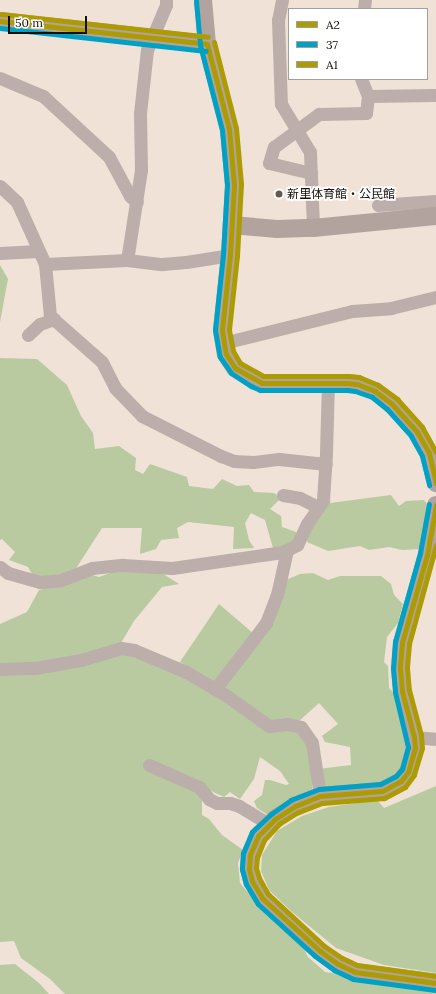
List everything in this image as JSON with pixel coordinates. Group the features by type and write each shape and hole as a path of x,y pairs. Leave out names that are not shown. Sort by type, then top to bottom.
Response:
{"main road":[{"path":"203,0 207,44 229,129 234,185 230,255 222,330 226,354 235,368 254,380 276,384 357,384 375,391 392,404 432,450 436,483"},
{"path":"0,21 207,44"},
{"path":"232,225 277,229 313,228 429,217"},
{"path":"436,505 427,555 402,643 400,668 402,691 414,737 415,748 408,772 401,781 392,787 374,792 320,796 295,806 269,824 258,836 250,855 249,869 252,881 263,899 320,951 344,967 355,972 436,983"}],"street":[{"path":"127,260 141,170 140,113 147,50 151,37 166,6 166,0"},
{"path":"282,0 278,20 281,104 310,152 313,228"},
{"path":"0,78 43,96 109,157 130,196 137,202"},
{"path":"310,173 269,163 274,147 319,114 366,113 368,96 361,80"},
{"path":"368,96 436,95"},
{"path":"0,186 17,202 45,264 50,316 95,354 102,362 115,388 142,416 220,456 234,461 253,462 279,459 326,464"},
{"path":"378,205 436,201"},
{"path":"411,202 429,217"},
{"path":"0,252 38,251"},
{"path":"45,264 127,260 162,264 230,255"},
{"path":"223,342 352,311 391,308 436,297"},
{"path":"28,335 40,324 54,319"},
{"path":"0,567 8,573 40,582 61,580 92,568 123,565 172,568 287,550 297,545 307,524 323,500 326,464 328,383"},
{"path":"283,495 300,498 318,507"},
{"path":"215,689 266,623 277,595 287,550"},
{"path":"0,669 35,668 81,660 121,648 134,650 186,672 215,689 269,726 287,724 301,727 312,743 320,796"},
{"path":"414,737 436,739"},
{"path":"149,765 199,787 209,799 217,803 230,803 239,806 269,824"}],"green space":[{"path":"0,265 8,279 0,322"},
{"path":"0,358 37,359 67,385 81,416 93,433 95,449 119,446 136,458 135,470 143,474 150,464 187,477 189,486 213,489 222,479 237,486 249,485 254,492 274,493 281,498 270,509 281,516 282,527 296,532 295,541 285,546 273,548 265,520 251,513 245,523 249,540 254,548 233,549 234,527 188,522 177,528 179,538 161,540 156,549 140,554 142,528 102,528 73,573 39,579 32,574 28,567 9,560 15,552 2,539 0,540"},
{"path":"391,495 399,506 406,501 424,500 427,504 420,549 402,550 389,547 369,550 360,546 328,551 307,542 308,531 314,521 330,503"},
{"path":"124,568 157,570 179,584 162,587 134,621 121,643 79,657 0,666 0,624 27,612 39,590 89,574 99,577"},
{"path":"313,573 328,580 340,576 381,576 391,584 394,595 403,604 398,623 387,637 384,662 388,666 389,688 398,697 407,742 400,772 382,784 322,789 318,769 351,765 350,747 325,742 322,736 338,724 319,703 298,722 271,722 220,687 286,580 300,574"},
{"path":"219,604 254,634 215,683 180,662"},
{"path":"120,652 133,654 183,675 223,699 253,722 299,730 308,744 312,793 268,815 257,808 254,801 262,795 265,780 286,785 289,784 280,771 260,757 254,779 240,799 230,792 224,797 211,791 202,799 202,815 209,819 222,835 243,850 238,863 240,883 266,914 299,939 308,957 325,972 436,988 436,994 65,994 50,979 21,958 14,941 0,942 0,673"},
{"path":"436,786 436,973 384,965 336,948 292,912 269,890 261,871 262,855 277,831 302,816 329,807 377,800 384,808"},
{"path":"15,964 39,983 49,994 0,994 0,965"}],"transit line":[{"name":"37","path":"196,1 200,45 222,130 227,185 223,254 215,330 220,357 231,373 260,390 347,390 372,397 387,409 411,436 422,456 429,485"},
{"name":"A1","path":"1,14 208,37"},
{"name":"A2","path":"0,21 207,44"},
{"name":"37","path":"0,28 206,51"},
{"name":"A1","path":"214,42 236,128 241,184 237,256 229,330 233,351 240,363 263,376 348,376 359,377 378,385 397,399 422,427 436,452"},
{"name":"A2","path":"207,44 229,129 234,185 230,255 222,330 226,354 235,368 262,383 347,383 357,384 375,391 392,404 417,432 429,453 436,483"},
{"name":"37","path":"429,504 420,553 395,642 393,668 395,692 408,747 402,769 396,776 380,784 319,789 291,800 271,814 252,832 243,853 242,869 246,884 258,904 315,956 334,970 353,979 435,990"},
{"name":"A2","path":"436,505 427,555 402,643 400,668 402,691 414,737 415,748 408,772 401,781 382,791 320,796 295,806 275,819 258,836 250,855 249,869 252,881 263,899 320,951 338,964 355,972 436,983"},
{"name":"A1","path":"436,545 409,644 407,668 409,690 421,735 422,748 414,775 405,787 384,798 322,803 298,812 279,824 264,840 257,857 256,868 259,878 268,894 324,946 342,958 357,965 436,976"}],"place":[{"name":"新里体育館・公民館","path":"279,194"}]}
